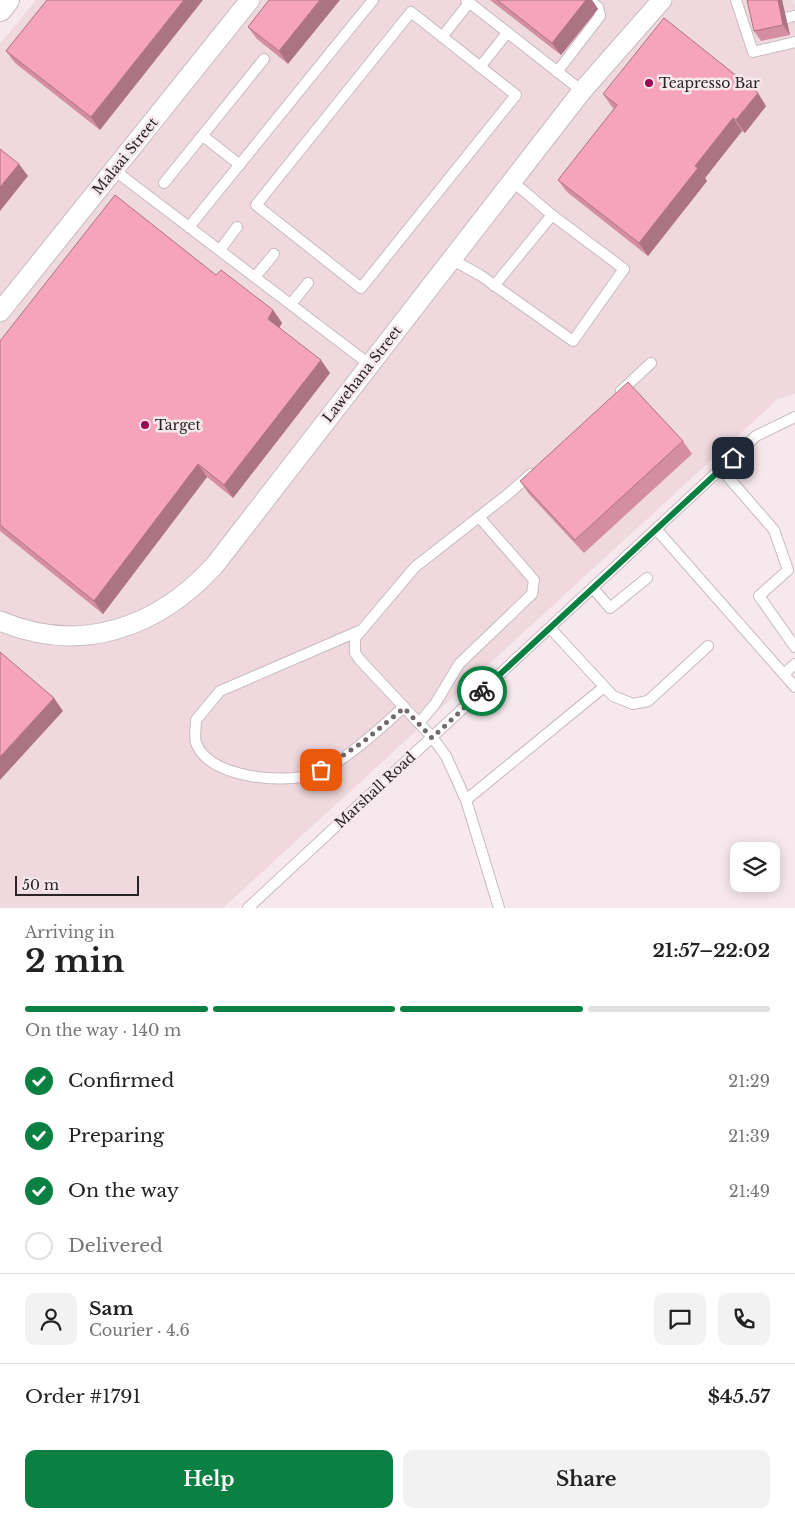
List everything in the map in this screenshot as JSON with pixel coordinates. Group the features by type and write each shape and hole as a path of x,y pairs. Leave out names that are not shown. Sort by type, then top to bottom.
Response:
{"street":[{"path":"0,9 8,0"},
{"name":"Malaai Street","path":"0,312 250,0"},
{"name":"Lawehana Street","path":"0,621 40,633 67,636 95,634 123,628 149,618 173,604 195,587 214,566 582,91 662,0"}],"lane":[{"path":"189,227 374,0"},
{"path":"557,72 600,16 598,7 588,0"},
{"path":"442,37 467,1 582,91"},
{"path":"740,3 754,52 795,42"},
{"path":"411,12 480,67 516,95 361,288 256,205 411,12"},
{"path":"745,25 757,23"},
{"path":"480,67 507,33"},
{"path":"164,183 264,59"},
{"path":"203,136 240,165"},
{"path":"114,170 369,364"},
{"path":"451,259 480,275 573,341 624,269 552,216 512,181"},
{"path":"494,286 552,216"},
{"path":"220,250 237,227"},
{"path":"255,277 274,254"},
{"path":"290,304 308,283"},
{"path":"615,396 651,363"},
{"name":"Marshall Road","path":"253,906 756,436 795,417"},
{"path":"499,908 466,800 446,756 419,723 355,653 355,638 415,567 536,469"},
{"path":"721,469 774,530 788,570 759,596 795,647"},
{"path":"419,723 435,704 459,664 532,594 534,588 534,580 479,517"},
{"path":"656,529 795,687"},
{"path":"593,588 610,608 647,578"},
{"path":"550,628 613,696 633,704 648,701 708,646"},
{"path":"359,631 220,691 196,720 196,742 205,757 220,768 257,777 308,776 334,763 404,708"},
{"path":"784,674 795,664"},
{"path":"466,800 604,687"}],"shaded area":[{"path":"36,0 793,0 795,5 795,394 778,399 223,908 0,908 0,44"}],"building":[{"path":"47,0 184,0 91,117 6,51"},
{"path":"269,0 320,0 279,51 248,27"},
{"path":"497,0 586,0 552,43"},
{"path":"747,0 778,0 783,25 754,31"},
{"path":"664,18 758,93 736,120 733,118 695,166 698,168 639,243 558,180 617,105 603,94"},
{"path":"0,149 19,164 0,187"},
{"name":"Target","path":"115,195 216,275 221,270 273,310 268,319 321,360 224,485 198,464 94,601 0,525 0,341"},
{"path":"628,382 683,441 575,540 520,481"},
{"path":"0,652 54,698 0,757"}],"way so far":[{"path":"321,770 363,742 404,708 432,738 482,691"}],"place":[{"name":"Teapresso Bar","path":"649,83"},
{"name":"Target","path":"145,425"}],"route":[{"path":"482,691 733,458"}]}
